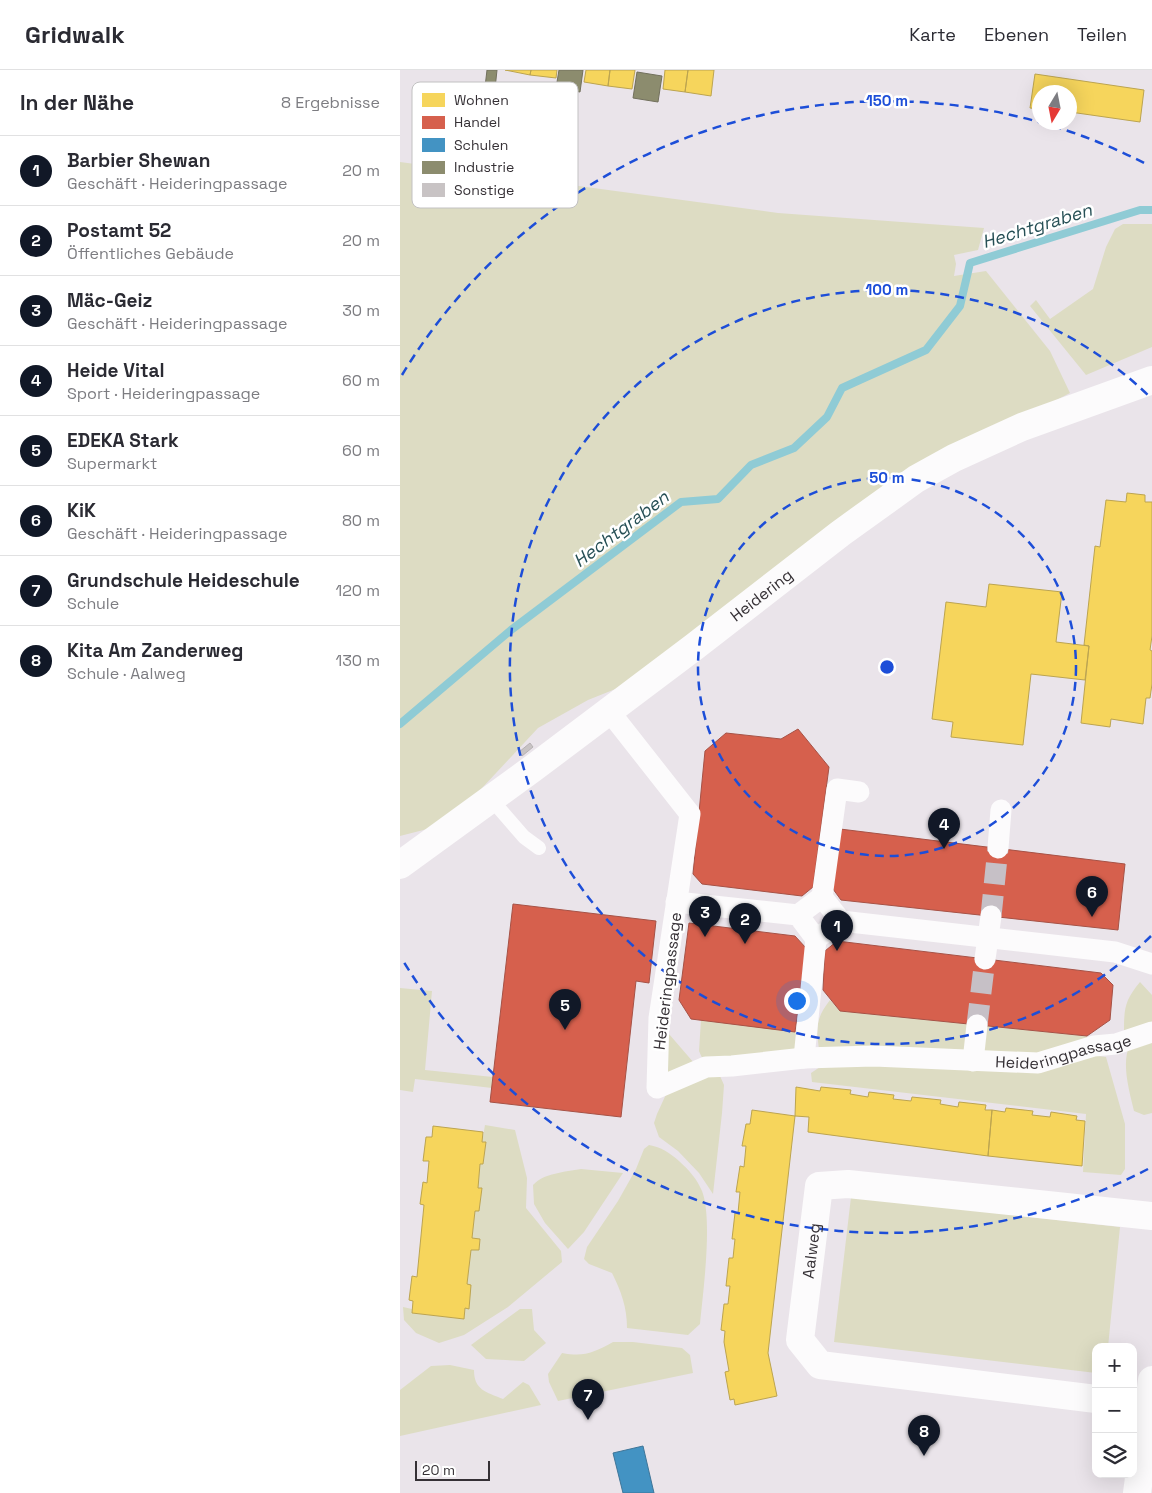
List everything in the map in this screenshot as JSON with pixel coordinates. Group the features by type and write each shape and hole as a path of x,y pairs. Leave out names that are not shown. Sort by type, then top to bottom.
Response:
{"street":[{"name":"Heidering","path":"400,864 609,712 841,533 916,479 954,458 1022,428 1152,380"},
{"name":"Heideringpassage","path":"609,712 690,814 659,1018 657,1088 706,1067 804,1058 874,1056 1038,1063 1094,1046 1116,1044 1152,1032"},
{"path":"804,1058 816,940 798,915 822,897 837,789 860,792"},
{"path":"998,848 1001,810"},
{"path":"822,897 841,921"},
{"name":"Heideringpassage","path":"676,902 798,915"},
{"path":"816,940 841,921 989,926 1115,952 1152,964"},
{"path":"985,959 989,926"},
{"name":"Heideringpassage","path":"973,1061 977,1025"},
{"name":"Aalweg","path":"1092,1398 820,1364 800,1340 819,1186 848,1184 1152,1216"},
{"path":"1137,1493 1145,1396"}],"lane":[{"path":"491,798 524,837 538,848"}],"green space":[{"path":"400,162 412,164 412,208 578,208 578,186 778,213 984,228 978,250 954,255 956,264 954,276 986,271 1050,351 1070,393 907,477 628,684 588,700 538,728 469,802 435,827 400,836"},
{"path":"1123,224 1152,224 1152,347 1086,375 1030,306 1036,300 1050,319 1093,289 1106,247 1115,229"},
{"path":"1140,982 1152,995 1152,1029 1124,1031 1126,1005"},
{"path":"400,988 432,991 425,1070 493,1077 492,1088 415,1079 413,1092 400,1090"},
{"path":"830,1000 840,1011 1087,1036 1089,1043 1042,1057 819,1049 818,1023 822,1012"},
{"path":"701,1020 795,1032 800,1035 800,1048 790,1055 703,1060 699,1051"},
{"path":"669,1034 694,1063 666,1078"},
{"path":"1152,1039 1152,1113 1144,1115 1134,1111 1127,1077 1126,1060 1130,1044"},
{"path":"1090,1055 1106,1057 1125,1124 1125,1169 1121,1175 1083,1172 1086,1114 812,1082 811,1073 820,1067"},
{"path":"708,1075 720,1076 724,1085 713,1194 699,1173 678,1151 659,1137 654,1123 668,1090"},
{"path":"485,1125 515,1130 527,1178 526,1208 561,1251 562,1262 508,1307 464,1335 439,1343 416,1333 404,1320 403,1307 412,1309 412,1313 464,1319 465,1308 469,1308 471,1285 467,1284 471,1250 479,1250 480,1239 472,1238 475,1211 479,1211 482,1188 478,1188 480,1164 483,1164 486,1143 482,1142"},
{"path":"649,1145 669,1153 686,1168 700,1187 705,1203 707,1237 700,1324 688,1335 627,1328 623,1299 612,1273 589,1264 584,1259 587,1247 618,1201 636,1169 644,1149"},
{"path":"581,1169 623,1173 584,1232 568,1249 545,1223 534,1204 533,1185 549,1175"},
{"path":"851,1197 1120,1227 1108,1343 1092,1343 1092,1373 834,1342"},
{"path":"520,1309 532,1309 534,1330 546,1343 524,1361 486,1359 471,1345"},
{"path":"613,1342 633,1342 682,1348 690,1355 693,1373 558,1401 549,1382 548,1374 562,1353 576,1355 588,1353"},
{"path":"450,1365 474,1370 476,1382 482,1389 503,1399 523,1382 529,1385 541,1405 400,1436 400,1390 431,1366"}],"building: Wohnen":[{"path":"505,70 531,70 530,75"},
{"path":"531,70 557,70 556,78 530,75"},
{"path":"586,70 610,70 608,86 584,82"},
{"path":"610,70 635,70 632,89 608,86"},
{"path":"665,70 688,70 685,92 663,89"},
{"path":"688,70 714,70 711,96 685,92"},
{"path":"1035,74 1144,90 1140,122 1077,113 1077,85 1033,85"},
{"path":"1127,493 1145,495 1145,502 1152,502 1152,636 1150,650 1152,651 1152,684 1150,698 1146,698 1143,724 1111,719 1110,727 1081,723 1089,646 1084,645 1095,546 1100,547 1106,500 1126,502"},
{"path":"989,584 1062,592 1056,642 1089,646 1085,680 1031,674 1023,745 951,737 953,722 932,719 946,602 986,607"},
{"path":"796,1087 820,1091 821,1087 851,1090 850,1094 868,1097 869,1092 894,1095 893,1099 911,1101 912,1097 941,1100 940,1104 958,1107 959,1102 986,1105 985,1110 992,1110 988,1156 808,1132 809,1117 795,1116"},
{"path":"1006,1108 1033,1111 1032,1115 1050,1117 1051,1112 1077,1116 1076,1120 1085,1121 1082,1166 988,1156 992,1110 1005,1112"},
{"path":"752,1110 795,1116 768,1353 777,1396 735,1405 734,1399 730,1400 725,1372 729,1371 724,1342 725,1331 721,1330 724,1304 728,1304 730,1286 726,1286 729,1258 733,1258 735,1239 732,1239 735,1213 738,1213 740,1192 736,1192 740,1166 744,1167 746,1146 742,1146 746,1124 750,1124"},
{"path":"433,1126 483,1132 482,1142 486,1142 483,1164 480,1164 478,1188 482,1188 479,1211 475,1211 472,1238 480,1239 479,1250 471,1250 467,1284 471,1285 469,1309 465,1308 464,1319 412,1313 413,1301 409,1300 412,1276 417,1277 424,1205 420,1204 423,1182 427,1183 429,1161 423,1161 426,1137 432,1137"}],"building: Handel":[{"path":"798,729 829,767 813,887 802,896 702,884 693,874 705,751 726,733 781,739"},
{"path":"840,829 1125,864 1118,930 841,900 833,889"},
{"path":"513,904 656,921 649,983 636,981 621,1117 490,1102"},
{"path":"689,923 795,936 806,948 795,1032 691,1019 679,1000"},
{"path":"837,941 1101,973 1113,985 1110,1020 1087,1036 840,1011 823,990 825,951"}],"building: Schulen":[{"path":"643,1446 654,1493 623,1493 613,1453"}],"building: Industrie":[{"path":"487,70 497,70 496,82 486,82"},
{"path":"559,70 583,70 580,92 578,92 578,82 557,82"},
{"path":"637,72 662,76 658,102 633,98"}],"building: Sonstige":[{"path":"530,743 533,747 522,756 519,752"}],"waterway":[{"name":"Hechtgraben","path":"400,724 511,630 681,502 718,499 751,465 794,448 827,417 842,388 926,350 960,306 970,263 1140,210 1152,210"}],"tunnel":[{"path":"991,916 998,848"},
{"path":"977,1025 985,959"}],"place":[{"name":"Heide Vital","path":"944,849"},
{"name":"KiK","path":"1092,917"},
{"name":"Mäc-Geiz","path":"705,937"},
{"name":"Postamt 52","path":"745,944"},
{"name":"Barbier Shewan","path":"837,951"},
{"name":"EDEKA Stark","path":"565,1030"},
{"name":"Grundschule Heideschule","path":"588,1420"},
{"name":"Kita Am Zanderweg","path":"924,1456"}]}
